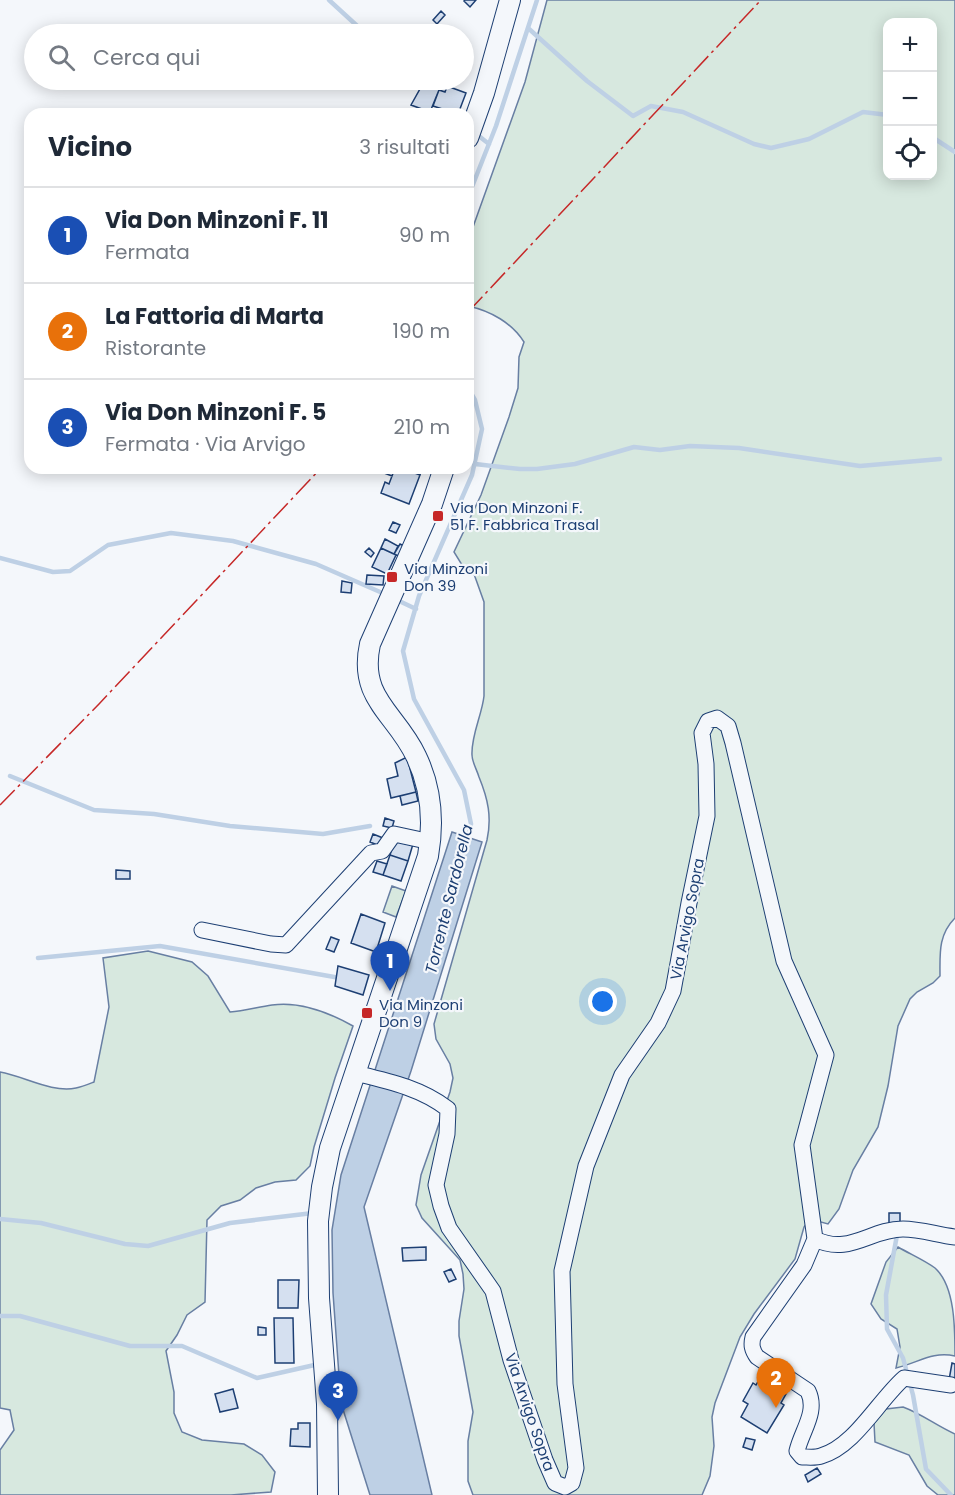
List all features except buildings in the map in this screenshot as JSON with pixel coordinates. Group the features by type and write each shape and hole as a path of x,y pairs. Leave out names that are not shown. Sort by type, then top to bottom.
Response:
{"main road":[{"path":"474,121 488,82 510,0"},
{"path":"328,1495 326,1378 319,1298 318,1221 322,1187 330,1148 360,1074 431,842 431,814 424,776 408,741 377,701 368,679 367,668 370,644 432,504 442,474"}],"street":[{"name":"Via Arvigo Sopra","path":"360,1074 418,1090 448,1109 447,1134 436,1185 441,1206 449,1228 493,1291 512,1360 545,1460 555,1483 565,1487 572,1483 576,1468 565,1384 562,1272 586,1166 622,1075 658,1023 673,991 707,816 706,764 702,733 708,721 717,718 728,726 733,743 784,961 826,1055 802,1145 815,1239"},
{"path":"202,930 286,945 372,852 382,851 394,834 431,842"},
{"path":"951,1385 904,1378 846,1442 821,1456 802,1457 797,1451 812,1411 813,1400 808,1391 757,1357 752,1351 752,1343 753,1337 804,1265 815,1239 826,1244 840,1246 902,1229 955,1237"}],"shaded area":[{"path":"547,0 955,0 955,918 949,924 943,938 940,952 940,976 910,999 898,1026 888,1086 878,1127 853,1170 839,1209 828,1224 810,1219 804,1227 795,1259 754,1314 740,1337 715,1403 712,1417 714,1446 710,1476 702,1495 473,1495 468,1481 468,1441 473,1412 459,1336 464,1289 463,1274 460,1260 422,1218 416,1205 421,1175 453,1078 450,1064 436,1039 434,1024 487,840 489,824 487,801 472,755 473,740 484,696 484,602 474,574 462,565 454,552 481,495 509,417 518,388 519,357 524,342 500,319 474,308 474,224 525,82"},
{"path":"392,886 406,891 396,917 383,912"},
{"path":"148,951 192,962 208,976 230,1012 283,1004 304,1006 353,1026 335,1078 310,1166 296,1180 275,1182 256,1188 240,1200 221,1206 207,1220 205,1302 187,1315 166,1351 174,1392 174,1413 182,1432 202,1440 244,1444 262,1455 275,1472 271,1492 231,1495 0,1495 0,1450 14,1430 10,1410 0,1408 0,1072 57,1088 76,1088 94,1082 109,1007 103,958"},
{"path":"898,1247 935,1268 947,1285 953,1308 955,1356 932,1356 896,1368 900,1347 897,1329 881,1319 871,1304 886,1262"},
{"path":"903,1407 955,1434 955,1495 938,1495 927,1486 909,1455 875,1442 874,1423 886,1409"}],"water":[{"path":"452,832 482,842 411,1071 364,1207 432,1495 370,1495 341,1403 333,1293 332,1230 341,1175"}],"waterway":[{"path":"329,0 355,24"},
{"name":"Torrente Sardorella","path":"474,182 496,126 537,0"},
{"path":"528,28 587,81 633,116 651,106 683,112 754,144 771,148 809,139 863,112 883,114"},
{"path":"475,133 489,144"},
{"path":"937,140 955,152"},
{"name":"Torrente Sardorella","path":"474,398 482,429 474,466"},
{"path":"475,464 537,469 575,464 634,447 660,450 690,446 739,448 860,466 940,459"},
{"name":"Torrente Sardorella","path":"467,842 471,824 464,790 414,699 403,651 419,596 472,474"},
{"path":"0,558 53,572 70,571 108,545 171,533 233,541 316,564 387,595"},
{"path":"395,599 416,609"},
{"path":"10,776 94,810 154,814 230,826 323,834 370,826"},
{"path":"38,958 160,946 340,978"},
{"path":"0,1219 41,1223 125,1244 148,1246 230,1223 313,1213"},
{"path":"897,1235 886,1295 887,1329 903,1358 913,1395 926,1469 951,1495"},
{"path":"0,1316 20,1316 130,1346 182,1346 257,1378 319,1364"}],"power":[{"path":"474,306 761,0"},
{"path":"0,805 99,704 315,474"}],"place":[{"name":"Via Don Minzoni F. 51 F. Fabbrica Trasal","path":"438,516"},
{"name":"Via Minzoni Don 39","path":"392,577"},
{"name":"Via Don Minzoni F. 11","path":"390,991"},
{"name":"Via Minzoni Don 9","path":"367,1013"},
{"name":"La Fattoria di Marta","path":"776,1408"},
{"name":"Via Don Minzoni F. 5","path":"338,1421"}]}
